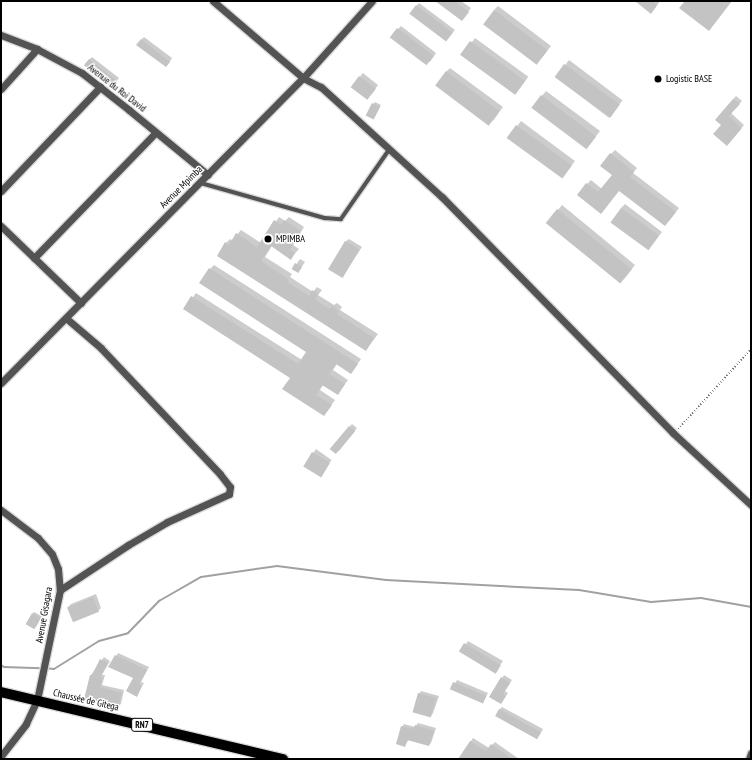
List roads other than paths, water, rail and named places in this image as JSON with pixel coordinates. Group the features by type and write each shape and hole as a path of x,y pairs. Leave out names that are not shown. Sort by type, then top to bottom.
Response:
{"main road":[{"name":"Chaussée de Gitega","path":"1,692 283,759"}],"street":[{"path":"213,1 303,78 321,87 442,198 674,434 751,505"},
{"name":"Avenue Mpimba","path":"1,383 201,183 303,78 372,1"},
{"name":"Avenue du Roi David","path":"1,35 38,49 82,73 208,175"},
{"path":"1,89 38,49"},
{"path":"1,192 100,87"},
{"path":"34,258 156,132"},
{"path":"1,226 81,303"},
{"path":"60,590 128,545 167,522 229,494 230,487 220,474 101,348 66,318"},
{"name":"Avenue Gisagara","path":"1,510 38,538 52,554 58,569 60,590 37,700 26,724 1,756"},
{"path":"748,759 751,753"}],"lane":[{"path":"201,183 325,218 341,219 389,150"}],"waterway":[{"path":"45,668 54,669 99,641 128,633 159,601 201,577 277,566 386,580 579,590 651,602 701,598 751,607"},
{"path":"1,665 4,667 41,668"}],"place":[{"name":"Logistic BASE","path":"658,79"},
{"name":"MPIMBA","path":"268,239"}]}
